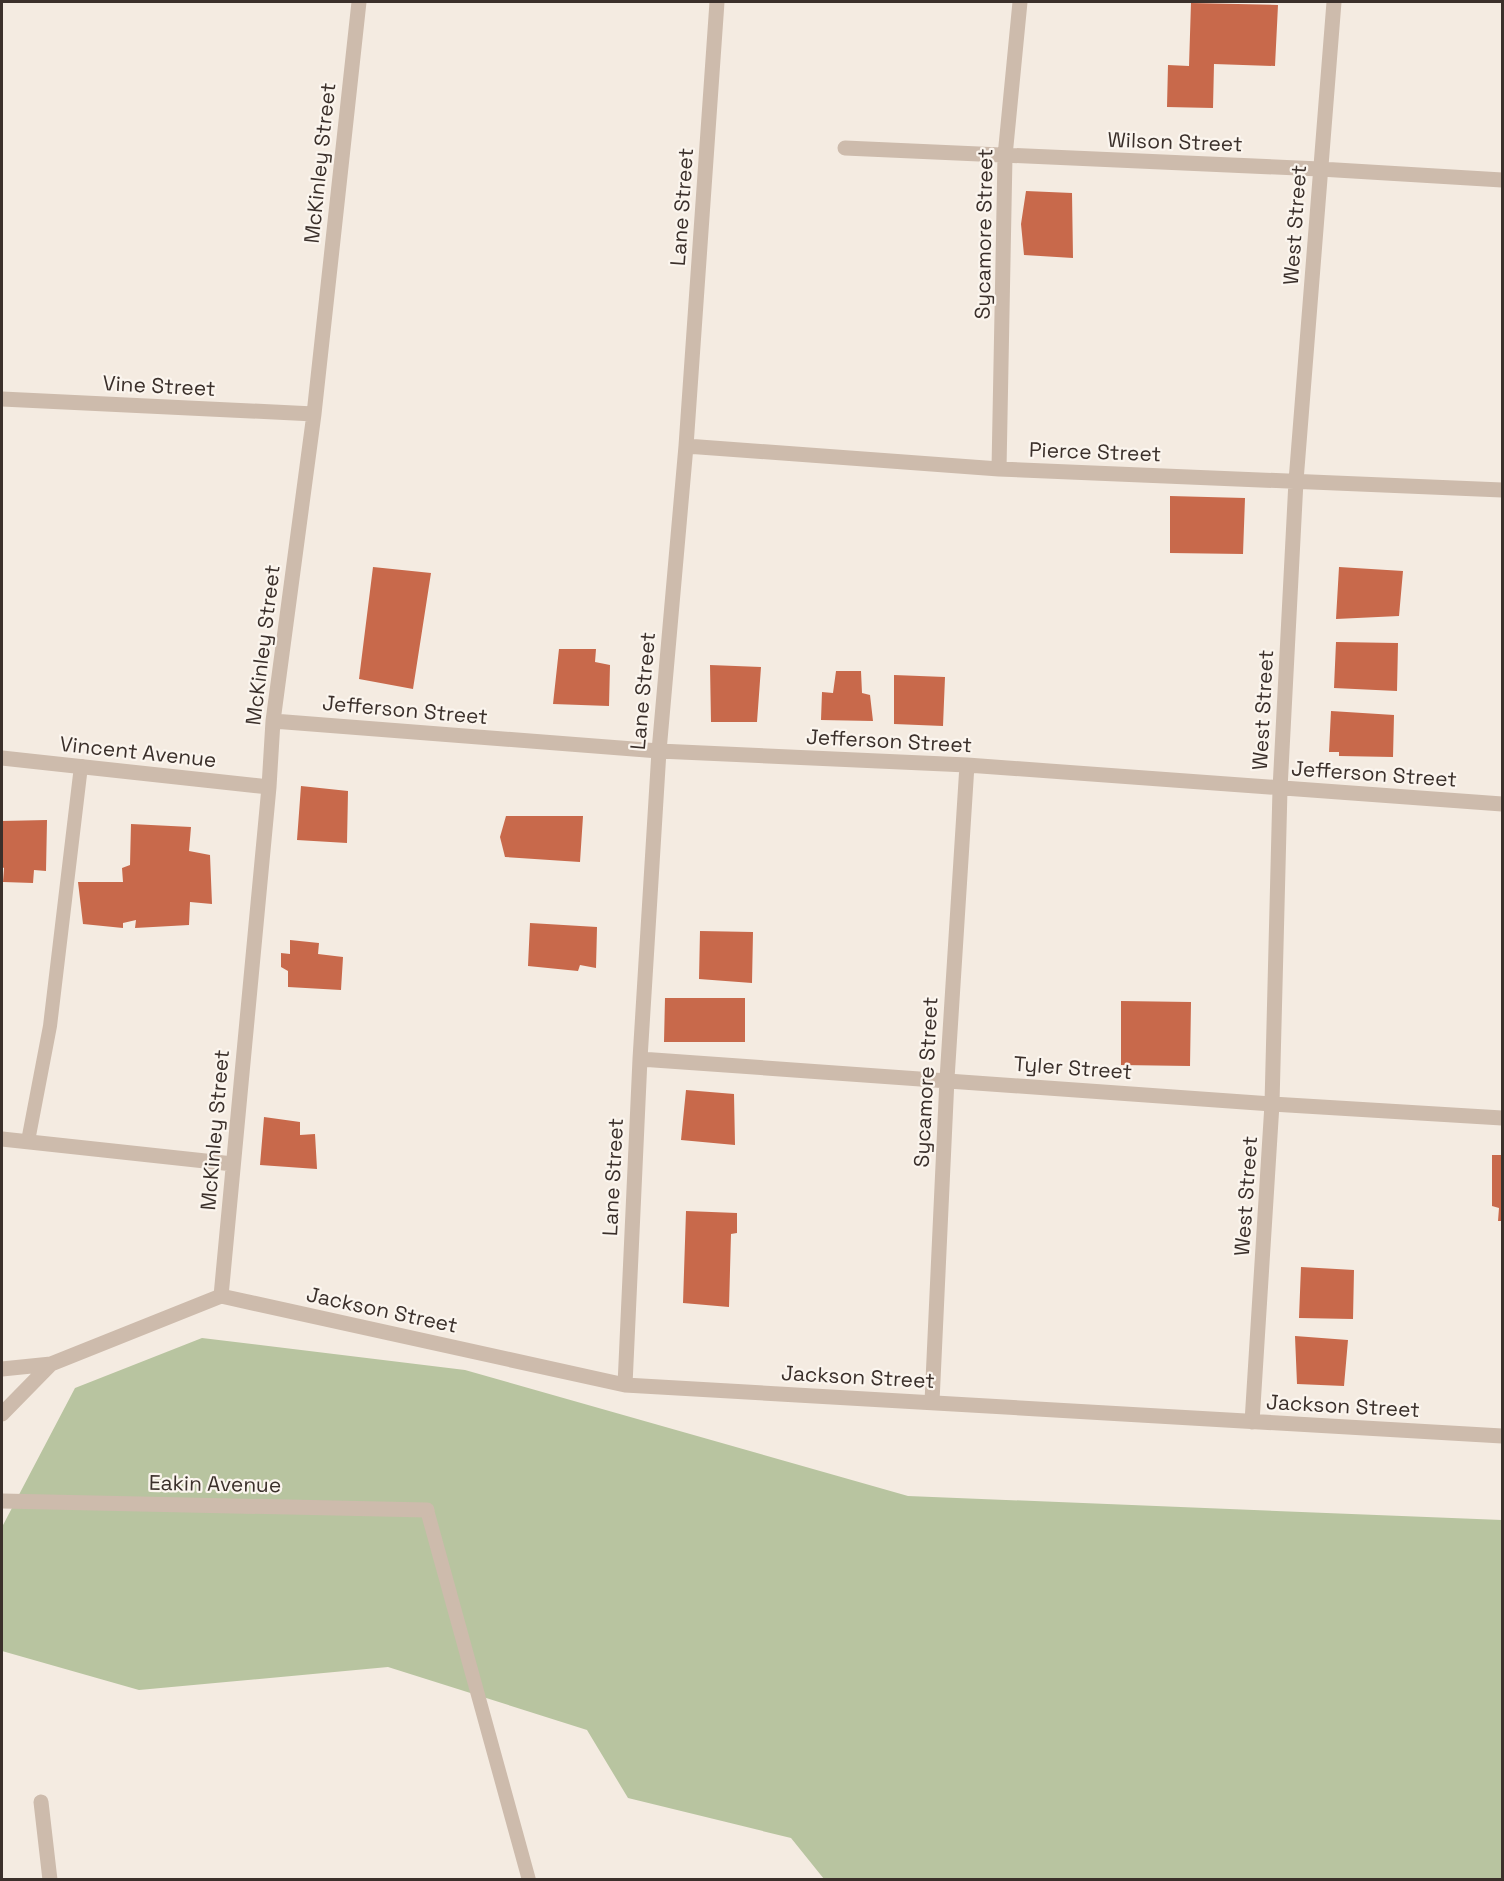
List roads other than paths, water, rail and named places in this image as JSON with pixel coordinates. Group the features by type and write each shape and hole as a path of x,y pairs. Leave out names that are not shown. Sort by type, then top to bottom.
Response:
{"street":[{"name":"McKinley Street","path":"221,1296 270,787 273,721 314,414 359,2"},
{"name":"Lane Street","path":"625,1385 640,1059 659,751 686,446 717,2"},
{"name":"Sycamore Street","path":"999,469 1005,156 1020,2"},
{"name":"West Street","path":"1252,1422 1272,1104 1280,789 1296,481 1334,2"},
{"name":"Wilson Street","path":"845,148 1320,169 1503,180"},
{"name":"Vine Street","path":"2,399 314,414"},
{"name":"Pierce Street","path":"686,446 999,469 1503,490"},
{"name":"Jefferson Street","path":"273,721 659,751 967,765 1503,804"},
{"name":"Vincent Avenue","path":"2,758 270,787"},
{"name":"Sycamore Street","path":"932,1402 947,1079 967,765"},
{"name":"Tyler Street","path":"640,1059 1503,1118"},
{"path":"2,1139 233,1164"},
{"path":"2,1369 51,1364 221,1296"},
{"name":"Jackson Street","path":"221,1296 625,1385 1503,1436"},
{"path":"2,1414 51,1364"},
{"name":"Eakin Avenue","path":"2,1500 427,1510"},
{"path":"41,1802 50,1880"}],"lane":[{"path":"28,1142 50,1026 81,766"},
{"path":"427,1510 529,1880"}]}
